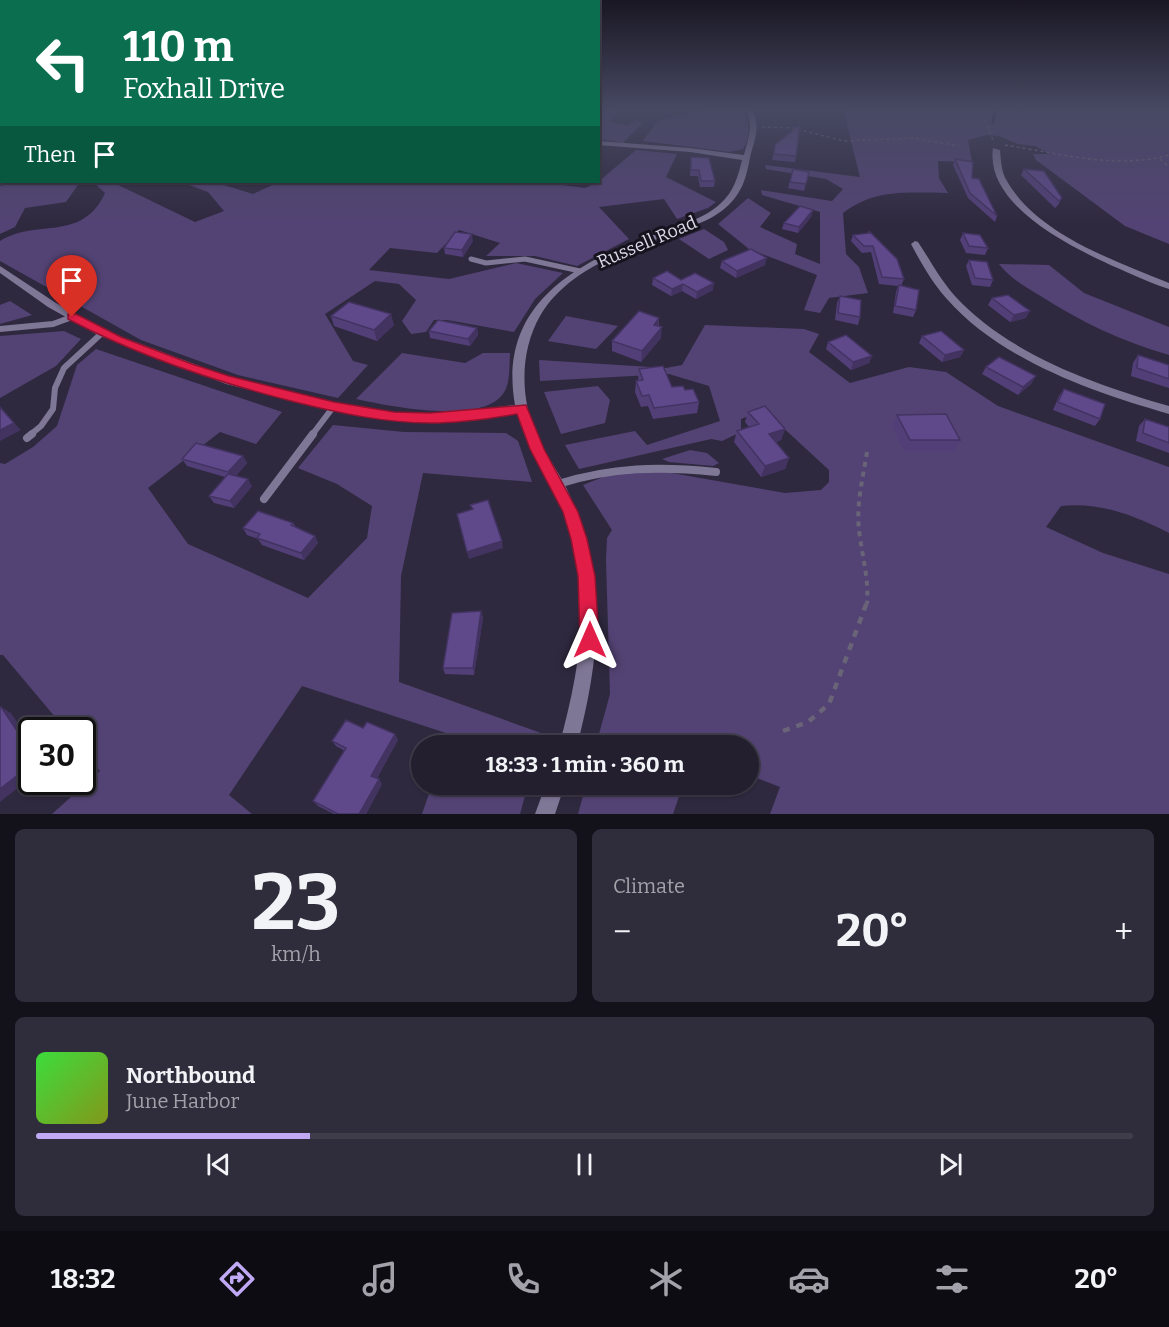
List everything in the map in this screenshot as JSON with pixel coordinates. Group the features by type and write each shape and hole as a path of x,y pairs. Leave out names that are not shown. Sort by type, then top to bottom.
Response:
{"street":[{"path":"650,147 747,158"},
{"name":"Russell Road","path":"571,735 589,663 590,617 579,539 558,484 537,449 521,408 520,364 528,328 545,301 580,271 623,249 715,212 736,191 749,147"},
{"path":"1000,148 1004,184 1031,214 1089,250 1169,286"},
{"path":"915,244 929,271 956,303 997,336 1045,363 1095,385 1169,410"},
{"path":"0,269 72,317 102,333 226,380 334,406 394,416 434,418 473,416 521,408"},
{"path":"545,814 551,795"}],"lane":[{"path":"471,259 486,263 525,258 580,271"},
{"path":"0,329 53,324 72,317"},
{"path":"27,438 42,426 53,409 54,388 64,368 102,333"},
{"path":"264,499 334,406"},
{"path":"558,484 593,473 639,466 716,472"}],"path":[{"path":"1000,148 1113,160 1160,159 1169,155"},
{"path":"1160,159 1169,167"},
{"path":"783,731 802,726 819,716 829,704 867,604 870,583 859,529 859,502 867,452"}],"shaded area":[{"path":"690,147 744,147 730,152"},
{"path":"852,147 969,147 972,162 938,161 939,178 948,193 906,193 880,196 868,199 843,213 846,254 859,267 868,293 829,298 820,313 804,310 817,275 749,249 718,224 748,198 771,213 760,227 797,244 795,254 820,264 820,212 762,195 761,190 832,201 843,189 826,179 766,169 765,165 860,177"},
{"path":"1037,147 1169,147 1169,244 1125,226 1036,160 1033,154 1049,154"},
{"path":"636,150 677,154 666,177 716,202 708,208 677,219 664,199 599,207 629,239 577,266 535,256 486,256 500,243 459,230 437,253 390,248 369,270 449,279 516,263 563,273 535,299 514,332 447,320 434,320 426,332 411,334 402,321 416,300 399,284 375,281 325,314 353,361 368,365 338,398 238,375 141,340 0,261 0,241 14,234 58,227 84,218 95,208 105,193 94,183 114,183 195,222 224,211 208,192 184,183 217,183 253,194 277,183 548,183 585,188 600,183 600,180"},
{"path":"10,183 79,183 66,202 25,208 15,227 0,234 0,186"},
{"path":"704,229 724,242 728,250 709,259 679,239"},
{"path":"999,264 1049,265 1084,293 1169,327 1169,355 1118,337 1070,314 1017,281"},
{"path":"10,301 32,315 0,324 0,305"},
{"path":"566,316 618,326 596,349 548,341"},
{"path":"705,325 804,329 819,334 809,352 850,383 909,367 946,372 998,406 1169,467 1169,533 1116,511 1075,505 1061,506 1046,527 1103,553 1169,574 1169,814 770,814 780,787 759,779 759,735 599,735 610,694 606,560 607,538 612,530 583,485 613,473 649,469 785,493 821,490 829,482 829,470 764,410 741,419 741,432 722,441 711,439 579,469 565,445 635,431 647,445 720,421 709,386 669,374 540,381 539,360 666,368 682,365"},
{"path":"64,331 81,339 56,366 0,398 0,336"},
{"path":"96,349 282,412 256,444 220,432 148,488 188,544 308,598 367,538 372,506 337,484 298,468 333,425 404,432 506,433 518,441 532,482 423,473 401,576 399,682 541,733 540,735 449,735 302,686 229,795 252,814 52,814 73,795 96,795 96,775 100,771 96,766 96,717 55,717 3,655 0,655 0,463 5,464 33,447 57,426 77,365"},
{"path":"402,353 465,363 483,353 510,353 507,385 503,394 491,403 475,409 455,411 411,409 356,399"},
{"path":"598,386 610,400 605,423 561,434 544,392"},
{"path":"690,450 707,453 719,463 713,466 669,462 662,459"},
{"path":"428,795 525,795 520,814 422,814"},
{"path":"583,795 680,795 673,814 578,814"}],"building":[{"path":"775,147 797,147 796,156 774,154"},
{"path":"691,157 709,158 715,181 701,181 699,170 691,170"},
{"path":"955,159 973,162 972,178 979,179 997,216 970,193"},
{"path":"793,169 809,172 806,184 790,182"},
{"path":"1024,169 1044,171 1062,198 1059,201"},
{"path":"800,206 813,210 799,227 784,223"},
{"path":"869,231 897,259 904,279 882,277 873,246 864,246 853,235 870,233"},
{"path":"455,232 472,234 462,250 444,248"},
{"path":"963,233 980,235 988,248 969,246"},
{"path":"751,249 767,258 737,271 722,261"},
{"path":"969,260 987,262 993,280 975,278"},
{"path":"667,271 681,280 695,273 714,283 697,292 683,284 672,289 653,278"},
{"path":"899,285 919,290 916,310 895,306"},
{"path":"1008,295 1030,311 1014,315 992,298"},
{"path":"840,296 861,300 860,317 838,313"},
{"path":"349,302 391,314 374,330 331,316"},
{"path":"639,311 659,318 654,325 662,327 642,351 612,341"},
{"path":"438,320 477,328 468,339 429,331"},
{"path":"941,331 964,350 945,355 922,336"},
{"path":"846,335 872,356 853,362 828,342"},
{"path":"1138,355 1169,365 1169,379 1137,368"},
{"path":"999,357 1036,376 1023,387 986,367"},
{"path":"663,366 672,387 683,386 685,390 693,389 699,402 654,408 649,395 642,396 636,381 643,380 639,369"},
{"path":"1064,389 1105,404 1100,419 1058,402"},
{"path":"765,406 785,429 769,434 789,458 765,466 737,431 759,424 748,412"},
{"path":"0,407 14,423 0,430"},
{"path":"946,414 960,440 910,440 897,415"},
{"path":"1145,419 1169,427 1169,443 1143,433"},
{"path":"196,443 243,456 228,472 182,459"},
{"path":"228,474 248,479 230,501 209,496"},
{"path":"488,500 502,541 467,552 457,514 473,509 470,505"},
{"path":"258,511 293,523 291,525 315,536 301,553 257,538 260,534 243,528"},
{"path":"481,611 473,668 443,668 452,613"},
{"path":"0,708 18,732 18,775 0,789"},
{"path":"346,720 363,728 367,722 395,734 371,776 379,779 359,814 338,814 313,801 346,748 332,741"}],"route":[{"path":"72,317 117,340 187,367 226,380 334,406 417,418 473,416 521,408 537,449 558,484 579,539 586,576 590,640"}]}
